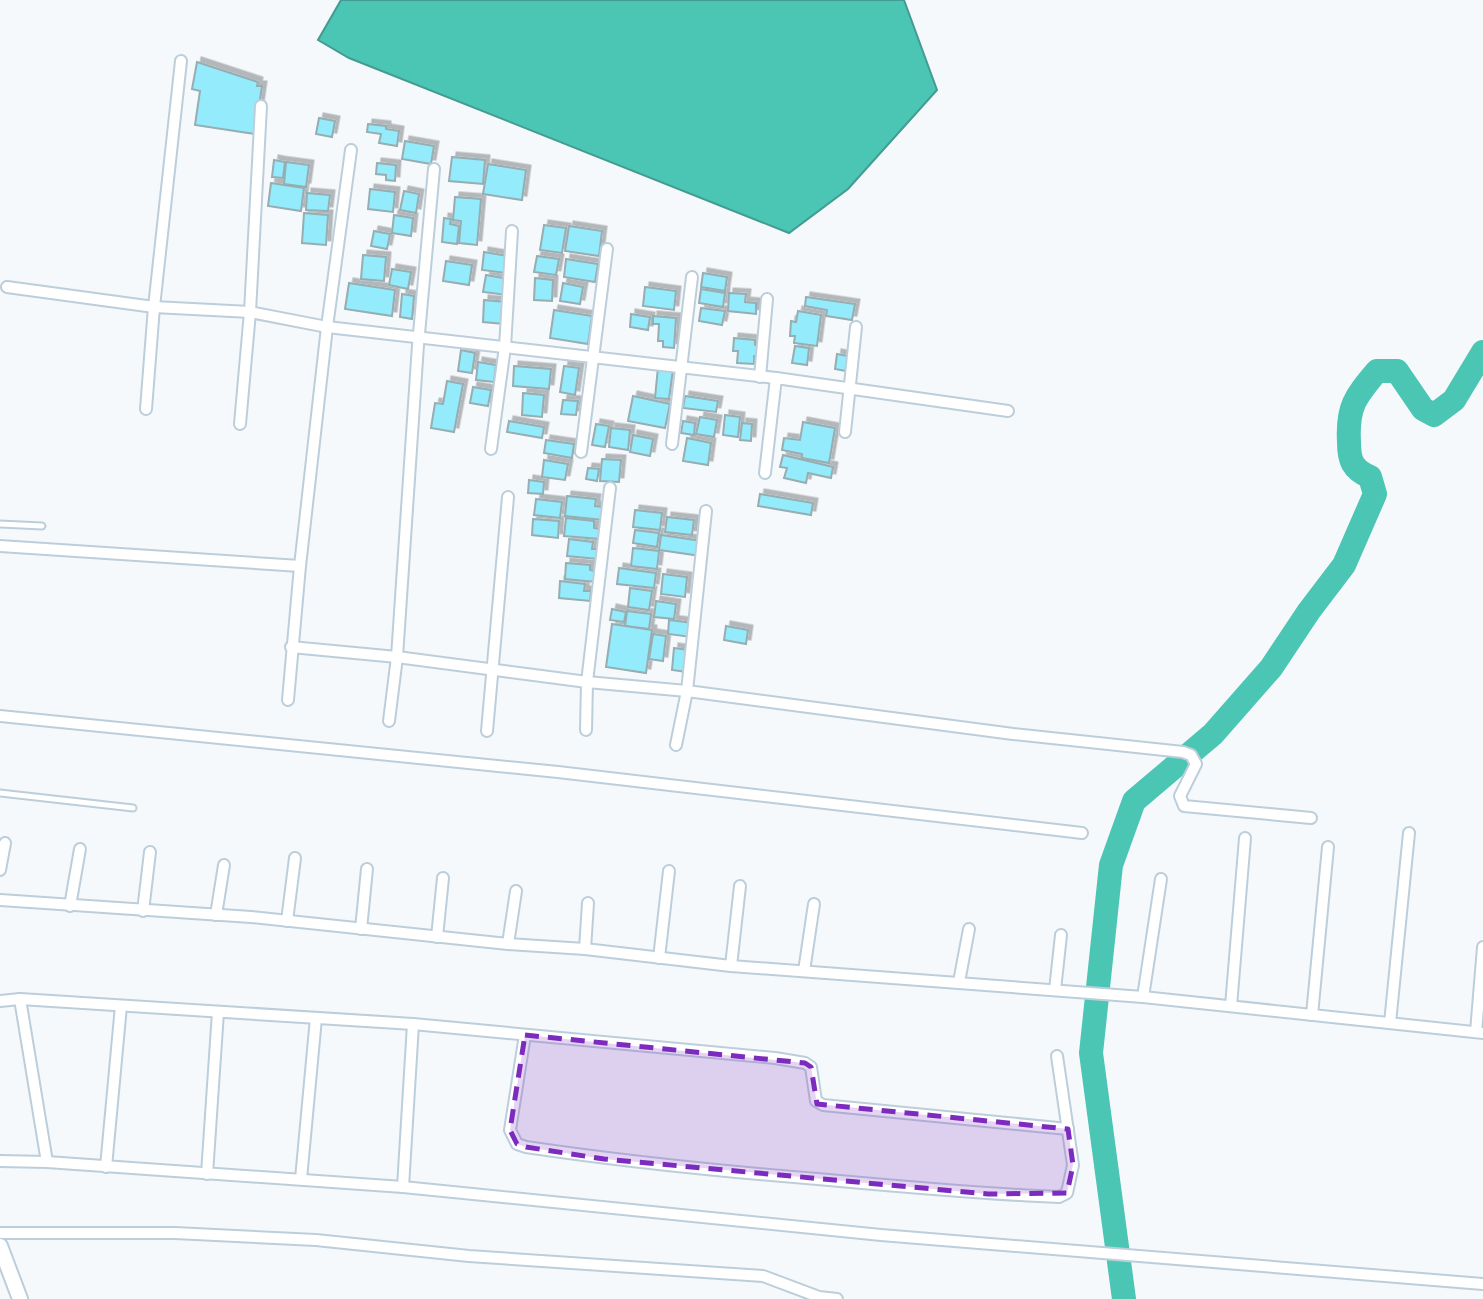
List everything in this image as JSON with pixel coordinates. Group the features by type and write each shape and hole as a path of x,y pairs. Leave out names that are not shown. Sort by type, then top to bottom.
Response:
{"main road":[{"path":"0,1246 19,1299"}],"street":[{"path":"146,409 154,307 181,61"},
{"path":"240,424 250,312 261,106"},
{"path":"288,700 291,647 327,327 351,150"},
{"path":"389,720 397,657 419,337 434,169"},
{"path":"491,449 505,347 512,231"},
{"path":"581,452 607,249"},
{"path":"672,444 692,277"},
{"path":"6,287 154,307 250,312 327,327 776,378 1008,411"},
{"path":"760,377 767,299"},
{"path":"845,432 856,327"},
{"path":"765,473 776,378"},
{"path":"586,730 587,682 610,488"},
{"path":"487,731 508,497"},
{"path":"676,745 687,691 706,512"},
{"path":"0,546 300,566"},
{"path":"291,647 492,668 1013,734 1183,752 1191,755 1196,764 1180,796 1184,806 1311,818"},
{"path":"0,716 558,772 1082,834"},
{"path":"1390,1023 1409,833"},
{"path":"1231,1006 1245,838"},
{"path":"0,870 5,843"},
{"path":"1312,1015 1328,847"},
{"path":"70,906 80,849"},
{"path":"143,911 150,852"},
{"path":"287,921 295,858"},
{"path":"216,915 224,865"},
{"path":"361,929 367,869"},
{"path":"659,958 668,871"},
{"path":"437,937 443,878"},
{"path":"1143,997 1161,879"},
{"path":"731,966 740,886"},
{"path":"508,944 516,891"},
{"path":"0,900 287,921 508,944 585,949 731,966 1143,997 1479,1032 1483,947"},
{"path":"585,949 588,903"},
{"path":"804,971 814,904"},
{"path":"959,982 969,929"},
{"path":"1055,990 1061,935"},
{"path":"0,1000 20,999 413,1024 775,1058 805,1063 811,1068 816,1101 824,1105 1068,1129"},
{"path":"20,999 47,1162"},
{"path":"106,1167 121,1006"},
{"path":"207,1174 218,1012"},
{"path":"300,1179 316,1018"},
{"path":"402,1187 413,1024"},
{"path":"525,1035 510,1130 517,1144 526,1147 604,1159 764,1175 988,1194 1059,1197 1067,1193 1073,1165 1057,1056"},
{"path":"0,1161 402,1187 881,1235 1483,1284"},
{"path":"0,1233 175,1233 316,1240 469,1256 763,1276 818,1297 836,1299"}],"lane":[{"path":"0,524 42,526"},
{"path":"0,793 133,808"}],"highlighted area":[{"path":"525,1035 805,1063 811,1067 817,1104 1068,1129 1073,1165 1067,1193 988,1194 604,1159 526,1147 517,1144 510,1130"}],"shaded area":[{"path":"341,0 904,0 937,90 848,189 789,233 349,58 318,40"}],"building":[{"path":"197,62 258,82 257,86 262,86 255,134 195,125 200,91 192,89"},
{"path":"319,118 335,121 332,137 316,134"},
{"path":"368,124 399,131 397,146 379,143 381,134 367,132"},
{"path":"405,141 434,146 431,164 402,159"},
{"path":"452,157 485,160 483,184 449,181"},
{"path":"274,160 285,162 283,178 272,177"},
{"path":"286,162 309,165 306,187 284,184"},
{"path":"377,163 396,165 395,181 386,180 386,175 376,174"},
{"path":"488,164 526,170 522,200 483,194"},
{"path":"271,183 304,188 301,211 268,206"},
{"path":"370,189 395,192 393,212 368,209"},
{"path":"404,191 419,194 416,213 400,210"},
{"path":"307,193 330,195 328,211 306,210"},
{"path":"455,197 481,199 477,245 459,243 461,221 453,220"},
{"path":"304,213 328,215 326,245 302,243"},
{"path":"394,215 413,218 411,236 392,233"},
{"path":"444,218 451,219 450,224 459,226 457,244 442,242"},
{"path":"544,225 566,228 562,253 540,250"},
{"path":"569,226 602,231 599,256 565,251"},
{"path":"374,231 390,234 387,249 371,246"},
{"path":"484,252 508,256 506,273 482,270"},
{"path":"363,255 386,257 384,281 361,279"},
{"path":"537,256 559,259 556,275 534,272"},
{"path":"566,259 598,264 595,282 564,277"},
{"path":"446,261 472,265 469,285 443,281"},
{"path":"392,269 411,272 408,289 389,285"},
{"path":"703,273 727,277 725,291 701,287"},
{"path":"486,275 509,279 507,295 483,292"},
{"path":"535,278 553,280 552,301 534,300"},
{"path":"349,283 395,290 392,316 345,309"},
{"path":"563,283 583,287 580,304 560,301"},
{"path":"645,287 676,291 674,310 643,306"},
{"path":"701,289 725,293 723,307 699,303"},
{"path":"729,293 746,294 745,302 756,303 756,314 728,311"},
{"path":"402,294 414,296 412,319 400,317"},
{"path":"806,297 855,304 852,320 826,316 827,310 805,306"},
{"path":"484,300 506,302 504,324 483,322"},
{"path":"701,308 725,311 722,325 699,321"},
{"path":"554,310 592,316 588,344 550,338"},
{"path":"798,311 821,315 817,346 794,343 795,336 790,336 791,321 796,322"},
{"path":"631,314 650,317 648,330 630,327"},
{"path":"653,316 676,318 674,348 663,347 663,341 658,341 659,324 653,324"},
{"path":"734,338 755,340 755,345 759,346 758,356 754,356 754,364 737,363 738,351 733,351"},
{"path":"795,346 809,348 807,365 792,363"},
{"path":"461,350 475,353 472,373 458,371"},
{"path":"837,354 848,356 846,371 835,369"},
{"path":"478,362 496,365 494,382 476,380"},
{"path":"514,366 551,369 549,389 513,386"},
{"path":"564,366 579,368 575,395 560,392"},
{"path":"658,367 673,369 669,399 655,398"},
{"path":"447,381 463,384 454,432 431,428 435,403 443,404"},
{"path":"473,387 491,390 488,406 470,403"},
{"path":"523,393 544,395 542,417 522,415"},
{"path":"633,396 670,404 665,428 628,421"},
{"path":"685,396 718,401 716,412 683,408"},
{"path":"563,400 578,401 576,415 561,414"},
{"path":"725,415 740,417 738,437 723,435"},
{"path":"700,417 717,420 714,437 696,434"},
{"path":"509,421 544,427 542,438 507,432"},
{"path":"683,421 695,423 694,435 681,433"},
{"path":"803,422 835,428 829,463 802,458 802,454 782,450 784,438 800,440"},
{"path":"742,423 752,424 751,441 740,440"},
{"path":"596,424 609,426 605,447 592,445"},
{"path":"611,428 630,430 628,450 609,447"},
{"path":"633,435 653,439 650,456 630,452"},
{"path":"687,438 711,443 708,465 683,461"},
{"path":"546,440 574,444 572,458 544,453"},
{"path":"783,455 833,467 831,478 808,473 806,483 784,478 787,468 780,467"},
{"path":"602,459 621,460 619,482 600,481"},
{"path":"544,460 568,464 565,480 542,477"},
{"path":"588,468 599,469 597,481 586,479"},
{"path":"529,480 544,482 543,494 528,493"},
{"path":"760,494 813,503 811,515 758,506"},
{"path":"567,496 596,499 595,506 605,507 603,520 565,516"},
{"path":"536,499 562,502 560,518 534,515"},
{"path":"635,510 662,513 660,530 633,527"},
{"path":"667,517 694,520 692,535 665,532"},
{"path":"566,518 594,521 594,528 601,529 600,539 564,536"},
{"path":"533,519 559,521 558,538 532,535"},
{"path":"635,530 659,533 657,547 633,543"},
{"path":"661,535 702,541 701,556 659,550"},
{"path":"569,539 593,542 592,549 599,549 598,559 567,556"},
{"path":"633,548 659,551 657,569 631,566"},
{"path":"566,563 590,565 590,570 596,571 596,582 565,579"},
{"path":"619,568 656,573 654,588 617,584"},
{"path":"663,574 687,577 685,597 661,594"},
{"path":"560,581 585,584 584,591 591,591 590,601 559,598"},
{"path":"630,588 652,591 649,610 628,607"},
{"path":"656,601 676,604 674,619 654,617"},
{"path":"612,609 626,612 624,622 610,620"},
{"path":"627,611 651,614 649,629 625,626"},
{"path":"669,620 693,623 691,637 668,634"},
{"path":"612,624 652,630 646,673 606,667"},
{"path":"726,626 748,630 746,644 724,640"},
{"path":"653,634 666,636 663,661 649,659"},
{"path":"674,648 689,650 687,672 672,670"}],"waterway":[{"path":"1124,1299 1091,1053 1111,865 1134,801 1213,734 1271,668 1344,565 1375,494 1370,477 1355,467 1350,454 1349,420 1354,403 1363,388 1377,371 1397,371 1423,409 1434,415 1454,400 1483,352"}]}
